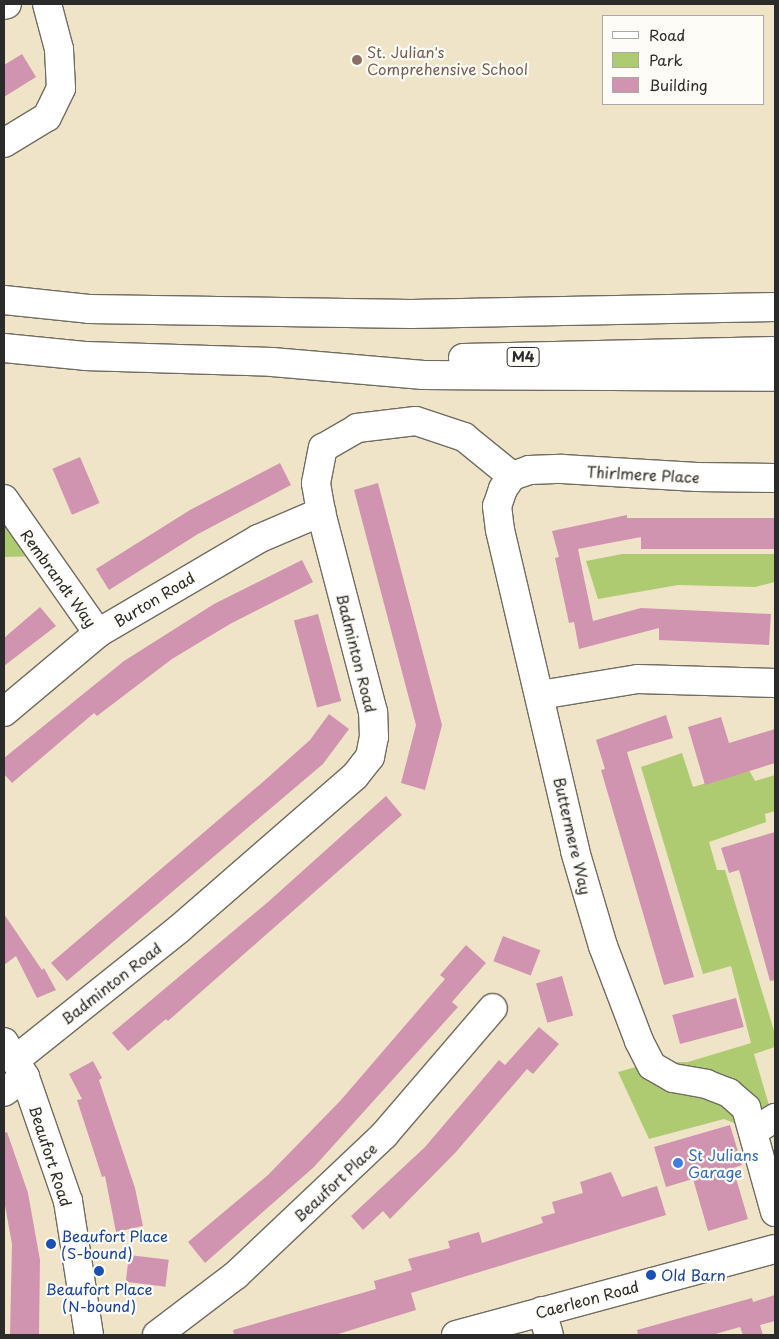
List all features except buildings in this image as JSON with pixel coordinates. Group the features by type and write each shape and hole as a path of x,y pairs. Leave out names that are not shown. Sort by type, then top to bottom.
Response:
{"main road":[{"path":"4,144 47,116 61,88 60,48 47,4"},
{"path":"620,309 775,296"},
{"path":"4,300 89,309 381,314 775,306"},
{"name":"M4","path":"4,348 85,356 272,362 775,351"},
{"path":"272,362 423,375 775,377"},
{"name":"Badminton Road","path":"12,1068 179,929 355,776 370,757 374,737 373,712 321,512 316,483 324,448 357,428 416,421 464,437 512,476"},
{"name":"Thirlmere Place","path":"512,476 529,470 562,469 697,477 775,478"},
{"name":"Buttermere Way","path":"512,476 503,489 497,506 500,530 588,900 639,1041 652,1066 673,1078 706,1084 729,1093 765,1124"},
{"name":"Rembrandt Way","path":"4,499 98,633"},
{"name":"Burton Road","path":"4,712 98,633 250,543 321,512"},
{"path":"540,695 638,679 775,683"},
{"name":"Beaufort Place","path":"157,1335 236,1275 384,1135 493,1008"},
{"name":"Beaufort Road","path":"12,1068 68,1201 89,1335"},
{"path":"765,1124 775,1212"},
{"name":"Caerleon Road","path":"456,1335 545,1323 775,1249"}],"green space":[{"path":"4,499 43,556 4,557"},
{"path":"622,554 775,554 775,582 755,587 678,585 598,599 586,561"},
{"path":"682,753 693,787 749,770 755,781 775,775 775,811 765,814 766,822 709,842 717,870 725,870 775,1034 775,1047 754,1054 773,1119 754,1131 724,1119 649,1139 618,1072 650,1063 688,1062 751,1043 731,966 703,974 641,767"}],"place":[{"name":"St. Julian's Comprehensive School","path":"357,60"},
{"name":"St Julians Garage","path":"678,1163"},
{"name":"Beaufort Place (S-bound)","path":"51,1244"},
{"name":"Beaufort Place (N-bound)","path":"99,1271"},
{"name":"Old Barn","path":"651,1275"}]}
